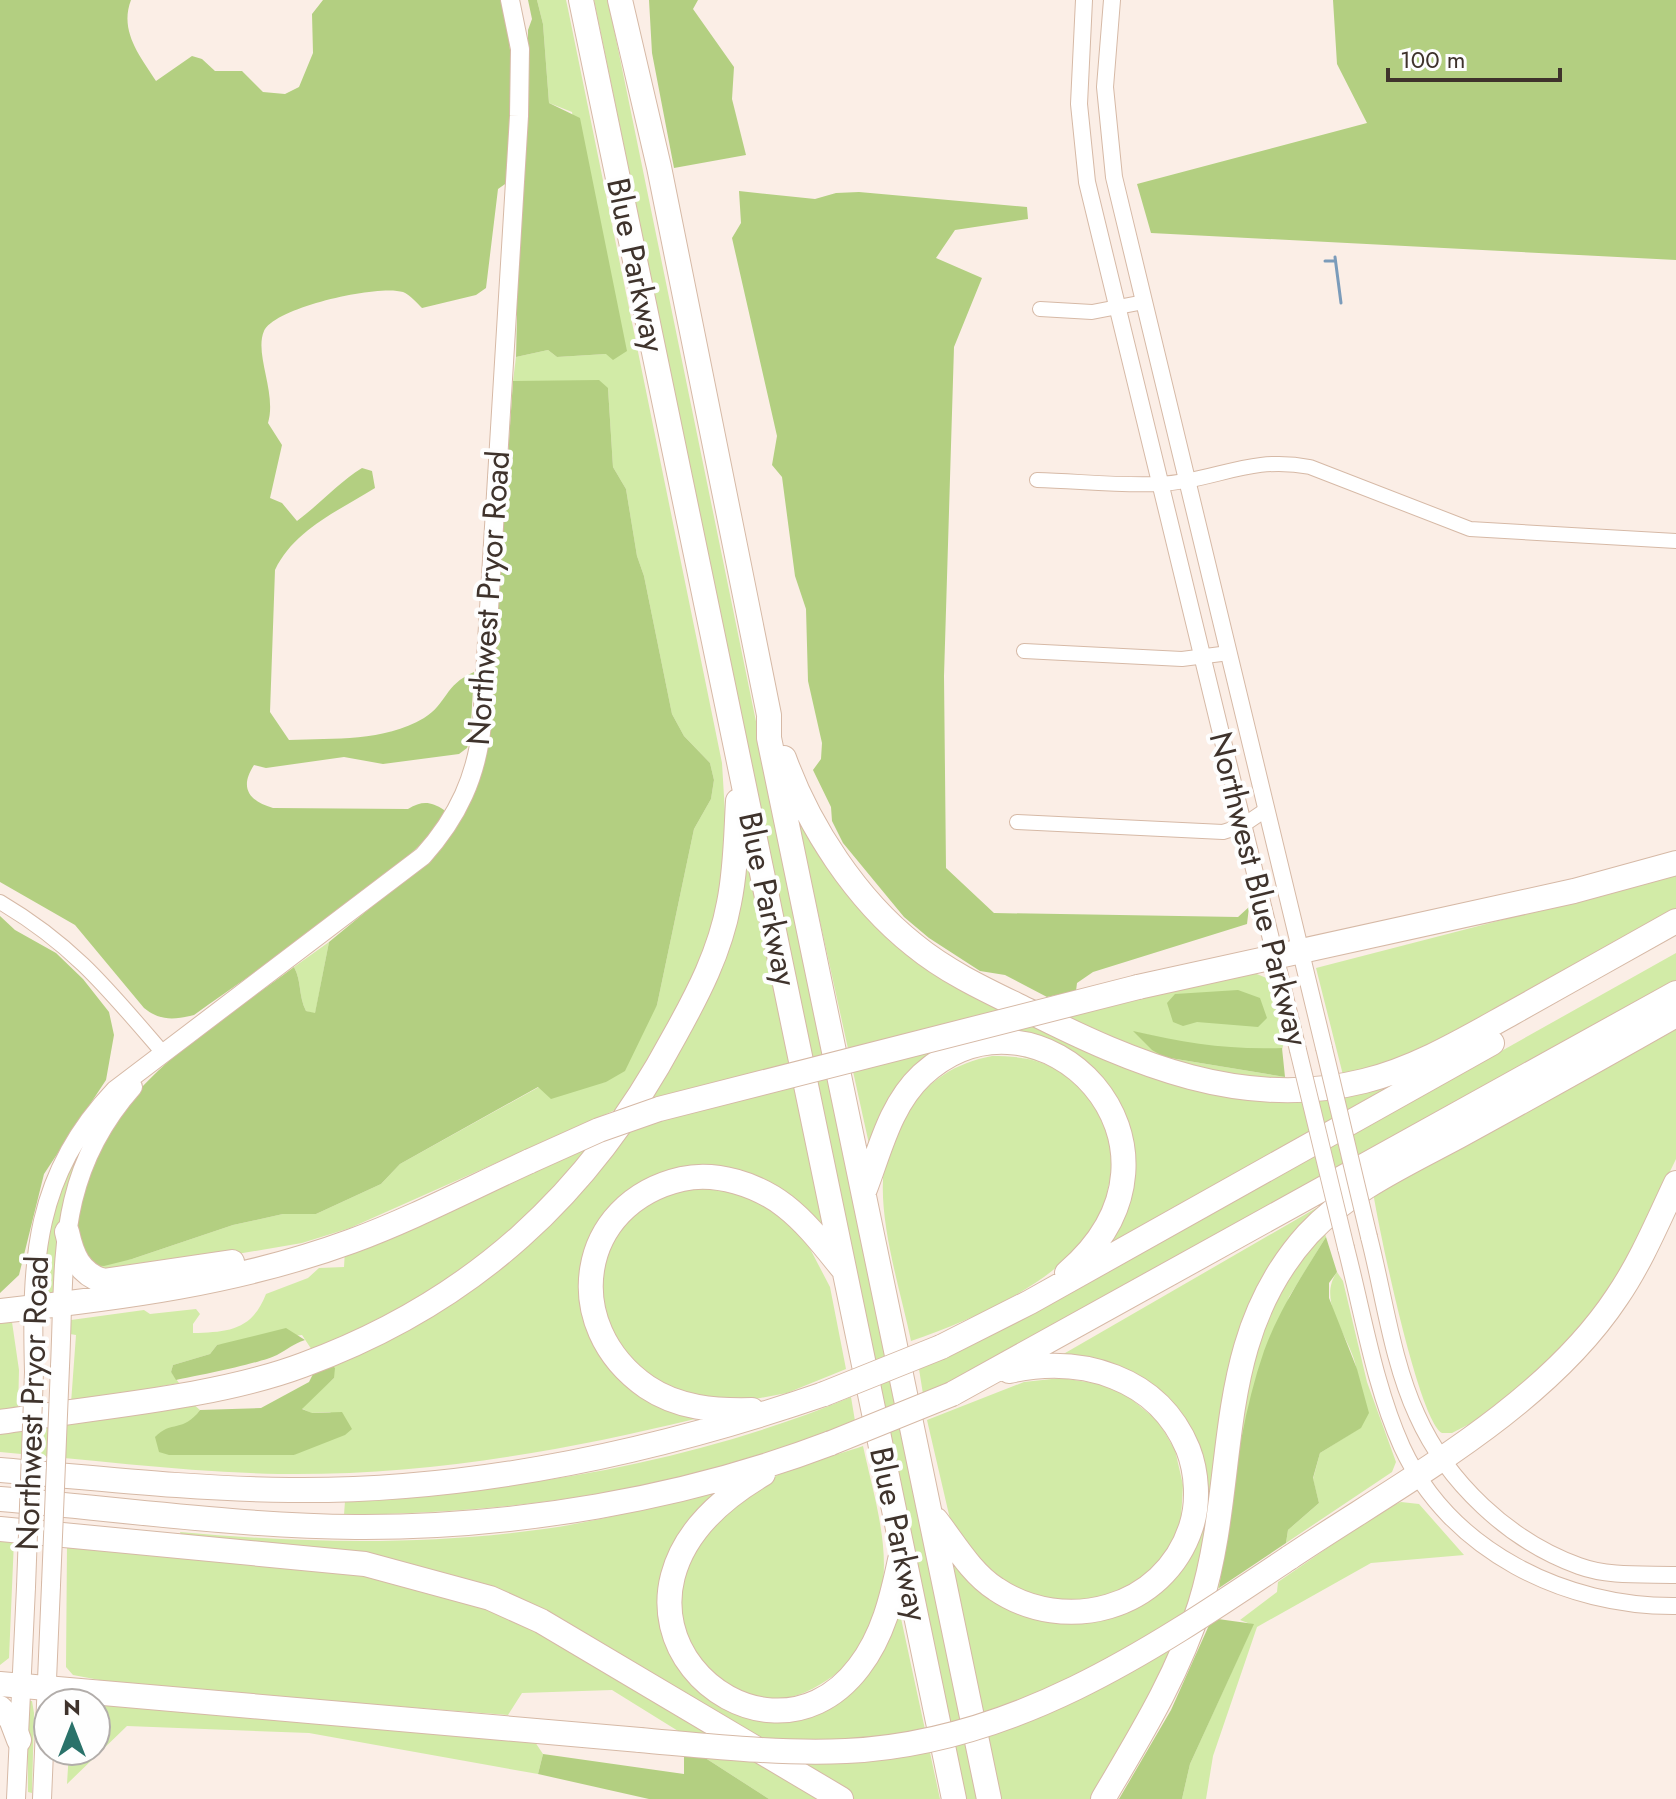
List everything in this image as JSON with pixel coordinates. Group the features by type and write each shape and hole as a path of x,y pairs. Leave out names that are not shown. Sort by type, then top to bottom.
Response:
{"highway":[{"name":"Blue Parkway","path":"578,0 847,1274 954,1799"},
{"name":"Blue Parkway","path":"620,0 637,85 659,167 769,715 769,738 865,1189 989,1799"},
{"path":"637,0 637,85"},
{"path":"769,715 791,778 828,846 878,910 914,945 981,988 1056,1025 1129,1059 1209,1083 1289,1091 1326,1088 1390,1074 1461,1042 1676,921"},
{"path":"0,1422 230,1385 301,1366 405,1320 494,1262 539,1222 573,1187 640,1098 700,989 716,953 729,903 739,762"},
{"path":"0,1311 191,1287 325,1250 599,1130 659,1109 1138,987 1574,891 1676,863"},
{"path":"0,1470 242,1489 330,1490 421,1484 591,1460 784,1408 941,1347 1030,1302 1676,940"},
{"path":"0,1499 309,1525 407,1526 499,1518 601,1503 797,1455 952,1394 990,1375 1676,993"},
{"path":"1103,1799 1177,1669 1200,1604 1212,1555 1238,1369 1251,1324 1289,1258 1310,1233 1371,1184 1676,1015"},
{"path":"865,1189 893,1116 922,1076 941,1062 976,1048 1014,1044 1043,1050 1068,1062 1087,1076 1113,1111 1124,1160 1120,1189 1113,1213 1097,1241 1078,1263 1030,1302"},
{"path":"784,1408 720,1410 679,1403 647,1387 627,1369 596,1324 590,1274 598,1247 612,1219 634,1198 662,1184 717,1176 784,1205 816,1235 847,1274"},
{"path":"112,1694 791,1752 849,1751 958,1733 1024,1713 1093,1682 1158,1646 1440,1459 1525,1397 1570,1353 1617,1298 1676,1183"},
{"path":"67,1232 77,1263 93,1278 114,1282 325,1250"},
{"path":"932,1515 965,1558 994,1588 1028,1606 1058,1613 1099,1611 1129,1599 1158,1580 1176,1558 1191,1527 1196,1496 1193,1462 1180,1431 1162,1407 1139,1387 1113,1375 1078,1367 1045,1365 990,1375"},
{"path":"797,1455 721,1502 700,1523 682,1554 672,1585 670,1614 674,1641 702,1681 723,1696 774,1709 804,1706 833,1692 858,1669 875,1641 889,1609 902,1550"},
{"path":"0,1529 365,1564 490,1598 541,1621 841,1799"},
{"path":"10,1685 35,1687"},
{"path":"0,1708 11,1719 19,1740"}],"main road":[{"name":"Northwest Pryor Road","path":"16,1799 19,1740 10,1685 26,1587 34,1372 32,1308 41,1223 65,1156 76,1136 115,1090 423,856 454,818 474,773 482,724 519,116 520,49 510,0"},
{"name":"Northwest Pryor Road","path":"48,1687 67,1232 75,1188 90,1148 104,1122 163,1053"},
{"name":"Northwest Pryor Road","path":"42,1799 44,1767"}],"street":[{"name":"Northwest Blue Parkway","path":"1084,0 1079,61 1082,146 1087,182 1346,1248 1380,1383 1401,1444 1416,1473 1476,1539 1525,1574 1570,1590 1616,1601 1676,1606"},
{"name":"Northwest Blue Parkway","path":"1112,0 1105,74 1109,146 1369,1237 1404,1379 1416,1414 1440,1459 1477,1501 1505,1524 1579,1566 1613,1574 1676,1575"},
{"path":"1040,309 1092,312 1144,302"},
{"path":"1037,480 1160,484 1254,463 1289,462 1310,467 1470,529 1676,541"},
{"path":"1024,651 1182,659 1229,653"},
{"path":"1017,822 1223,832 1242,826 1267,809"},
{"path":"0,902 53,936 87,965 163,1053"}],"green space":[{"path":"0,0 131,0 129,33 156,81 192,56 202,59 215,71 242,71 263,92 285,94 299,87 313,53 312,14 323,0 501,0 506,23 512,90 508,182 498,189 486,288 476,295 422,308 403,292 391,290 351,294 287,314 272,322 264,331 262,340 270,399 268,423 282,445 270,498 282,503 297,521 362,468 372,471 375,488 305,533 283,556 275,570 270,712 289,740 375,735 408,726 432,713 457,683 474,672 470,740 467,748 459,754 383,764 344,757 266,768 254,765 247,787 258,802 273,808 408,809 426,803 444,810 446,817 420,845 359,898 187,1017 162,1017 144,1008 75,925 0,882"},
{"path":"528,0 537,0 543,24 549,103 580,118 627,351 613,360 606,354 557,357 548,350 516,357 517,316 511,306 527,138 528,30 532,19"},
{"path":"537,0 566,0 722,763 727,847 715,924 690,989 624,1106 350,1228 302,1243 114,1275 89,1265 132,1259 233,1225 283,1214 316,1214 381,1184 400,1164 539,1087 606,1082 657,1005 694,829 711,799 714,780 710,763 684,736 672,714 644,576 637,556 626,489 613,467 608,388 513,381 516,357 548,350 557,357 606,354 572,112 549,103 543,24"},
{"path":"594,0 608,0 977,1799 963,1799"},
{"path":"649,0 698,0 693,9 734,67 732,99 746,155 674,168 652,53"},
{"path":"1333,0 1676,0 1676,260 1151,233 1137,184 1367,123 1337,64"},
{"path":"739,191 815,199 836,193 859,192 1027,207 1028,219 955,230 936,258 982,278 954,347 944,676 946,868 994,913 1238,917 1249,907 1247,924 1093,972 1077,983 1076,991 1047,997 1005,975 980,971 929,938 904,917 843,843 832,821 831,807 813,770 821,759 822,743 808,681 806,609 795,576 782,477 772,465 777,436 732,238 741,223"},
{"path":"599,380 608,388 613,467 626,489 637,556 644,576 672,714 684,736 710,763 714,780 711,799 694,829 657,1005 625,1071 606,1082 551,1099 538,1087 400,1164 381,1184 316,1214 283,1214 233,1225 132,1259 104,1266 89,1265 78,1244 76,1226 90,1167 108,1130 133,1098 194,1041 294,967 306,1011 315,1013 329,942 426,862 491,710 513,381"},
{"path":"795,808 878,922 1164,1079 1410,1077 1096,1252 1123,1206 1098,1079 971,1042 869,1144"},
{"path":"746,856 826,1242 738,1177 623,1199 585,1319 697,1416 695,1419 592,1442 489,1460 332,1474 209,1471 0,1452 0,1429 193,1404 200,1410 189,1425 170,1428 169,1455 294,1455 331,1412 311,1413 301,1408 334,1378 330,1364 441,1304 654,1084"},
{"path":"1676,869 1676,911 1420,1054 1344,1079 1316,968 1541,910"},
{"path":"0,916 15,930 56,953 83,979 109,1012 114,1035 106,1080 44,1174 19,1275 0,1293"},
{"path":"329,942 315,1014 306,1011 294,967"},
{"path":"1676,953 1676,980 979,1371 923,1394 919,1369 1038,1311"},
{"path":"1252,972 1269,979 1284,1042 1282,1050 1202,1047 1135,1032 1164,1057 1285,1077 1287,1085 1207,1077 1052,1016"},
{"path":"1238,990 1260,998 1267,1018 1258,1027 1197,1022 1183,1026 1173,1022 1167,1003 1175,994"},
{"path":"1676,1023 1676,1159 1619,1277 1569,1343 1485,1416 1452,1433 1442,1433 1432,1420 1411,1360 1373,1192"},
{"path":"1133,1031 1207,1045 1282,1048 1285,1077 1164,1057"},
{"path":"992,1056 1025,1058 1048,1065 1070,1079 1094,1105 1108,1137 1111,1154 1103,1211 1098,1223 1081,1244 1039,1281 989,1309 911,1341 885,1219 884,1170 888,1149 916,1101 934,1082 966,1063"},
{"path":"85,1133 55,1293 41,1294 45,1225"},
{"path":"603,1135 536,1215 415,1304 312,1350 302,1335 217,1345 210,1354 173,1365 171,1372 179,1383 71,1403 76,1335 70,1334 71,1320 144,1310 150,1314 196,1309 200,1314 193,1324 193,1333 238,1327 254,1315 266,1294 308,1278 319,1268 344,1267 345,1250"},
{"path":"689,1185 744,1193 777,1213 806,1241 830,1287 846,1369 787,1393 739,1402 666,1391 604,1333 598,1262 634,1207"},
{"path":"1318,1207 1320,1213 1280,1257 1201,1568 1177,1644 1095,1799 1000,1799 950,1555 1062,1623 1186,1556 1183,1429 1060,1356"},
{"path":"1324,1231 1326,1237 1289,1297 1246,1421 1219,1588 1207,1596 1232,1456 1265,1311"},
{"path":"1326,1237 1337,1272 1329,1283 1329,1298 1357,1369 1369,1413 1361,1428 1320,1453 1313,1478 1319,1503 1288,1530 1286,1543 1219,1588 1236,1468 1255,1379 1277,1321"},
{"path":"1337,1272 1343,1281 1367,1382 1396,1462 1392,1472 1286,1543 1288,1530 1319,1503 1313,1479 1320,1453 1360,1428 1357,1372 1330,1296"},
{"path":"12,1322 19,1370 18,1412 0,1415 0,1323"},
{"path":"286,1328 305,1340 277,1355 228,1369 176,1380 171,1372 173,1365 210,1354 217,1345"},
{"path":"330,1364 335,1368 334,1378 302,1409 312,1413 342,1412 352,1429 345,1435 294,1455 169,1455 159,1452 155,1437 166,1429 188,1422 200,1410 261,1408 309,1382 317,1366"},
{"path":"1061,1378 1107,1385 1125,1394 1158,1421 1175,1450 1183,1485 1181,1519 1175,1540 1141,1585 1064,1609 991,1580 950,1519 927,1420 1024,1382"},
{"path":"851,1397 855,1421 732,1464 669,1480 605,1493 475,1509 344,1515 345,1501 474,1490 666,1457 729,1440"},
{"path":"863,1446 880,1520 884,1558 881,1595 870,1630 851,1660 826,1681 804,1693 772,1699 752,1696 733,1688 701,1662 681,1625 678,1606 680,1586 692,1556 720,1518 756,1487 794,1469"},
{"path":"722,1489 702,1509 669,1563 693,1679 803,1710 899,1609 940,1799 849,1799 524,1605 182,1538 180,1532 271,1539 362,1541 453,1538 566,1526"},
{"path":"1401,1502 1419,1504 1464,1555 1371,1563 1257,1627 1213,1756 1206,1799 1182,1799 1190,1764 1253,1625 1240,1620 1277,1592 1278,1582 1384,1509"},
{"path":"0,1539 14,1540 9,1658 0,1665"},
{"path":"67,1545 290,1562 419,1584 525,1624 824,1799 769,1799 696,1752 691,1739 612,1690 522,1693 508,1715 126,1685 73,1675 66,1667"},
{"path":"1218,1619 1254,1624 1190,1764 1182,1799 1119,1799 1171,1710 1210,1623"},
{"path":"27,1701 32,1701 32,1793 28,1792"},
{"path":"112,1704 531,1736 543,1754 538,1774 309,1733 127,1726 112,1740"},
{"path":"684,1751 696,1752 769,1799 649,1799 538,1774 543,1754 684,1774"},
{"path":"68,1767 85,1767 67,1784"}],"waterway":[{"path":"1335,257 1341,303"},
{"path":"1325,261 1335,261"}]}
